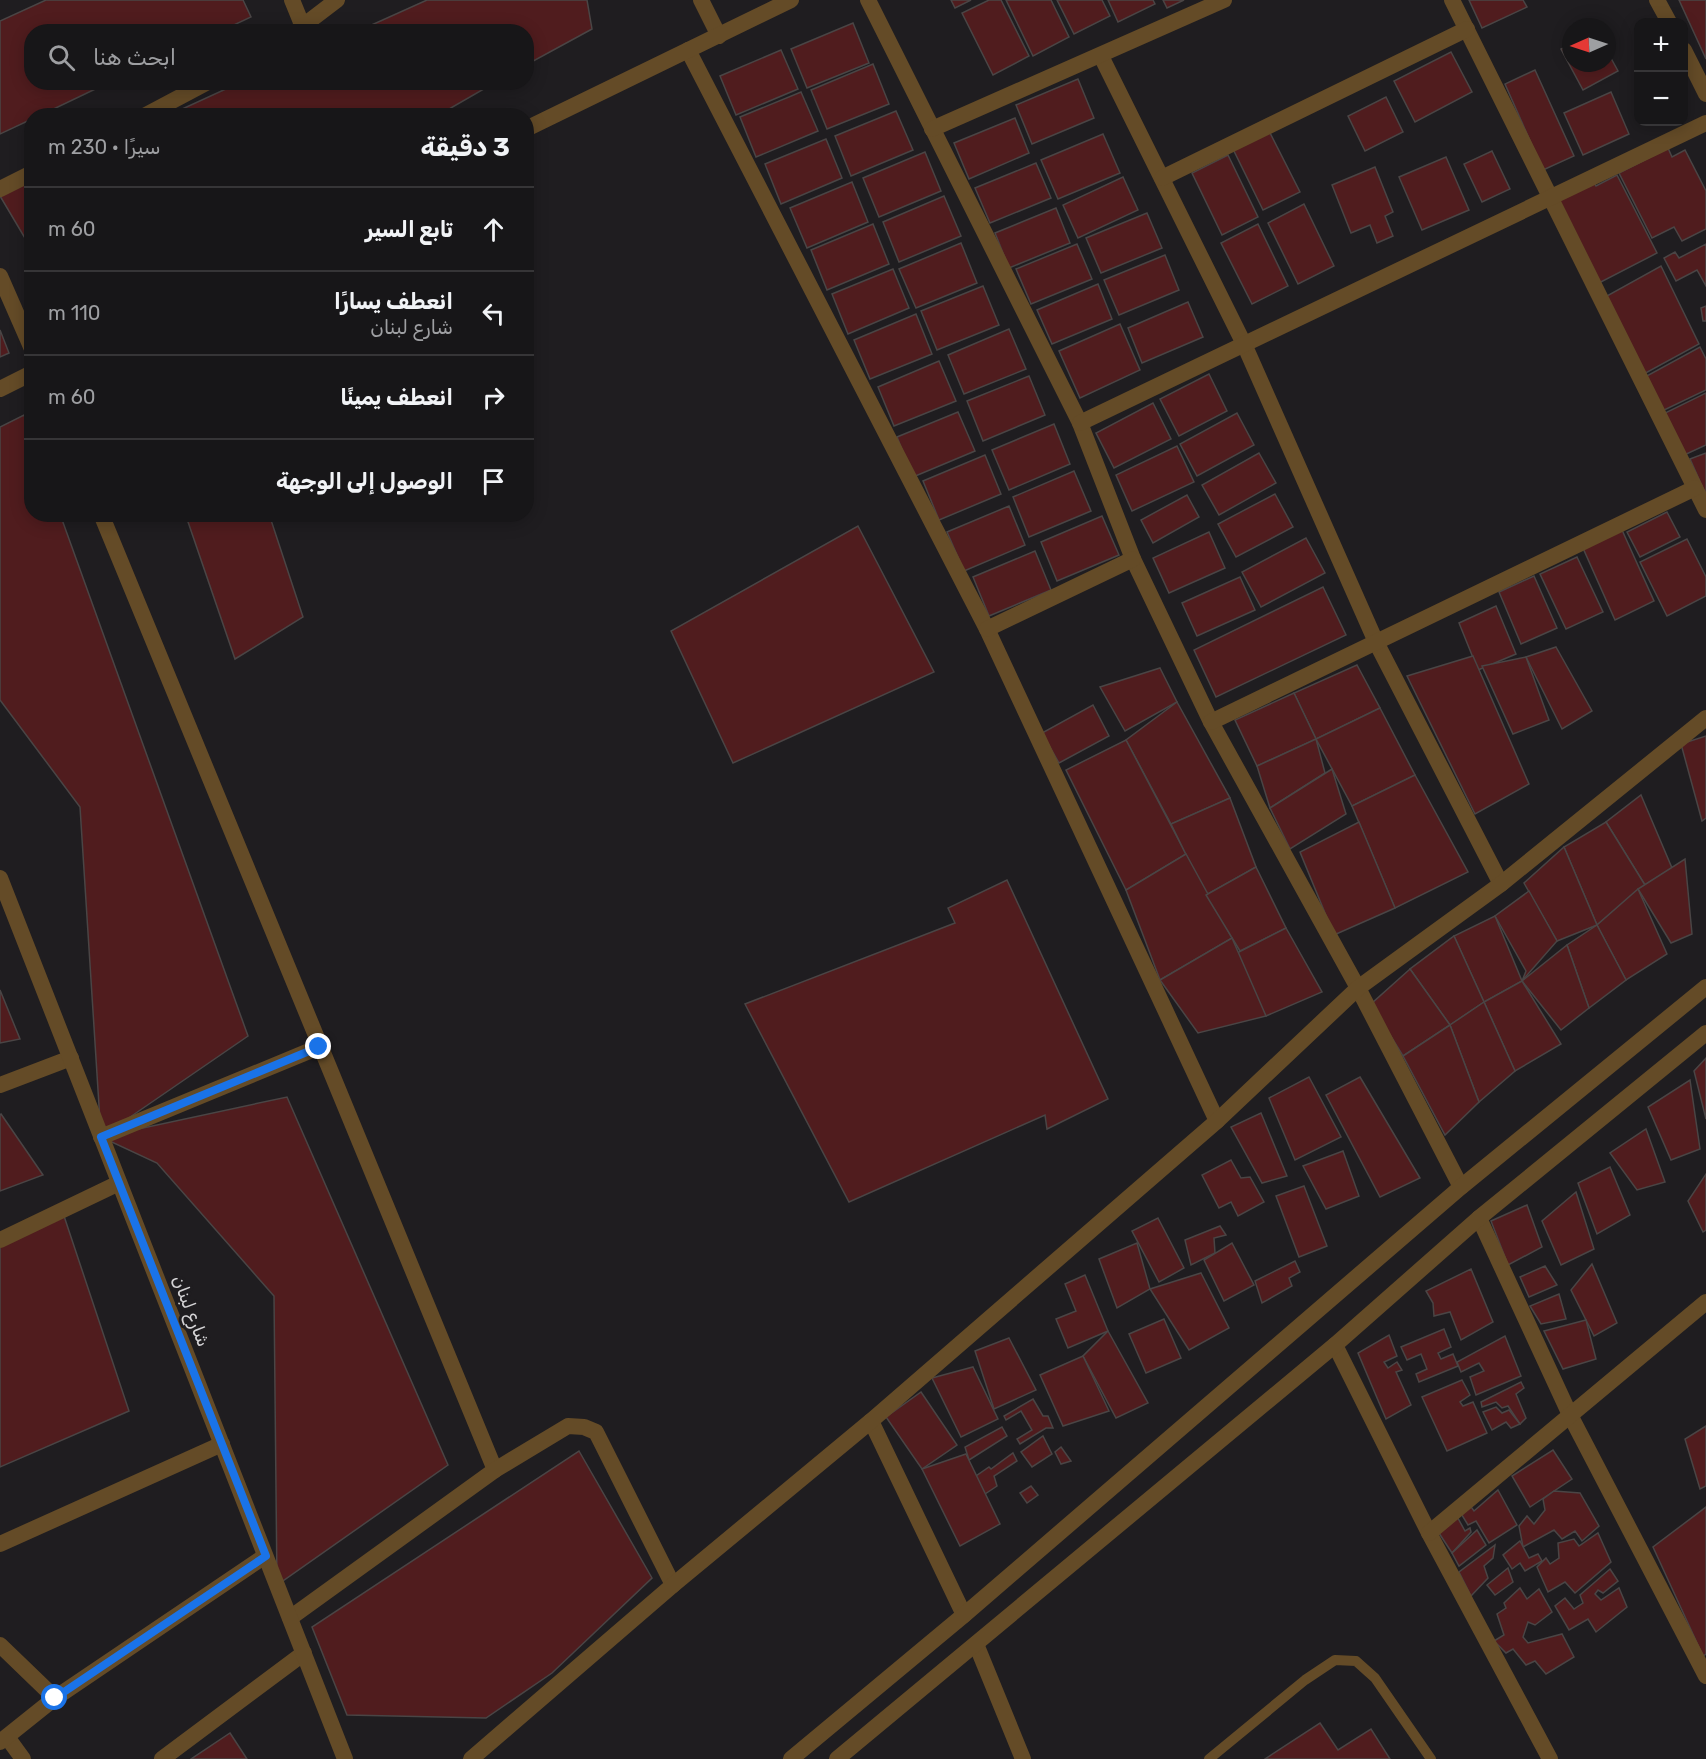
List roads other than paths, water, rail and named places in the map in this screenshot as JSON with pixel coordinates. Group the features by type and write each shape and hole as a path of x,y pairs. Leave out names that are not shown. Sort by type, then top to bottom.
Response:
{"street":[{"path":"292,0 298,24"},
{"path":"306,24 337,0"},
{"path":"701,0 719,36"},
{"path":"534,125 792,0"},
{"path":"868,0 1080,423 1133,559 1211,722 1358,988 1461,1187"},
{"path":"932,129 1224,0"},
{"path":"1452,0 1706,510"},
{"path":"1657,0 1667,18"},
{"path":"1161,178 1467,30"},
{"path":"688,50 987,629 1217,1121"},
{"path":"1101,56 1244,344 1376,642 1501,884"},
{"path":"1688,60 1706,94"},
{"path":"159,108 193,90"},
{"path":"1080,423 1706,123"},
{"path":"0,189 24,177"},
{"path":"0,276 24,331"},
{"path":"0,389 24,377"},
{"path":"1211,722 1695,488"},
{"path":"104,522 495,1470"},
{"path":"987,629 1133,559"},
{"path":"471,1759 673,1585 871,1421 1217,1121 1358,988 1501,884 1706,718"},
{"name":"شارع لبنان","path":"0,878 345,1759"},
{"path":"792,1759 964,1615 1461,1187 1706,987"},
{"path":"837,1759 1335,1344 1479,1218 1706,1033"},
{"path":"101,1137 319,1047"},
{"path":"0,1085 71,1058"},
{"path":"0,1240 119,1184"},
{"path":"1479,1218 1570,1415 1706,1676"},
{"path":"1428,1533 1706,1302"},
{"path":"1335,1344 1428,1533 1550,1759"},
{"path":"871,1421 964,1615"},
{"path":"290,1618 495,1470 568,1426 584,1427 596,1432 673,1585"},
{"path":"0,1544 222,1444"},
{"path":"23,1759 4,1740 55,1698 266,1556"},
{"path":"976,1644 1023,1759"},
{"path":"0,1646 55,1698"},
{"path":"162,1759 303,1653"}],"lane":[{"path":"1209,1759 1305,1680 1335,1660 1356,1661 1375,1678 1431,1759"}]}
